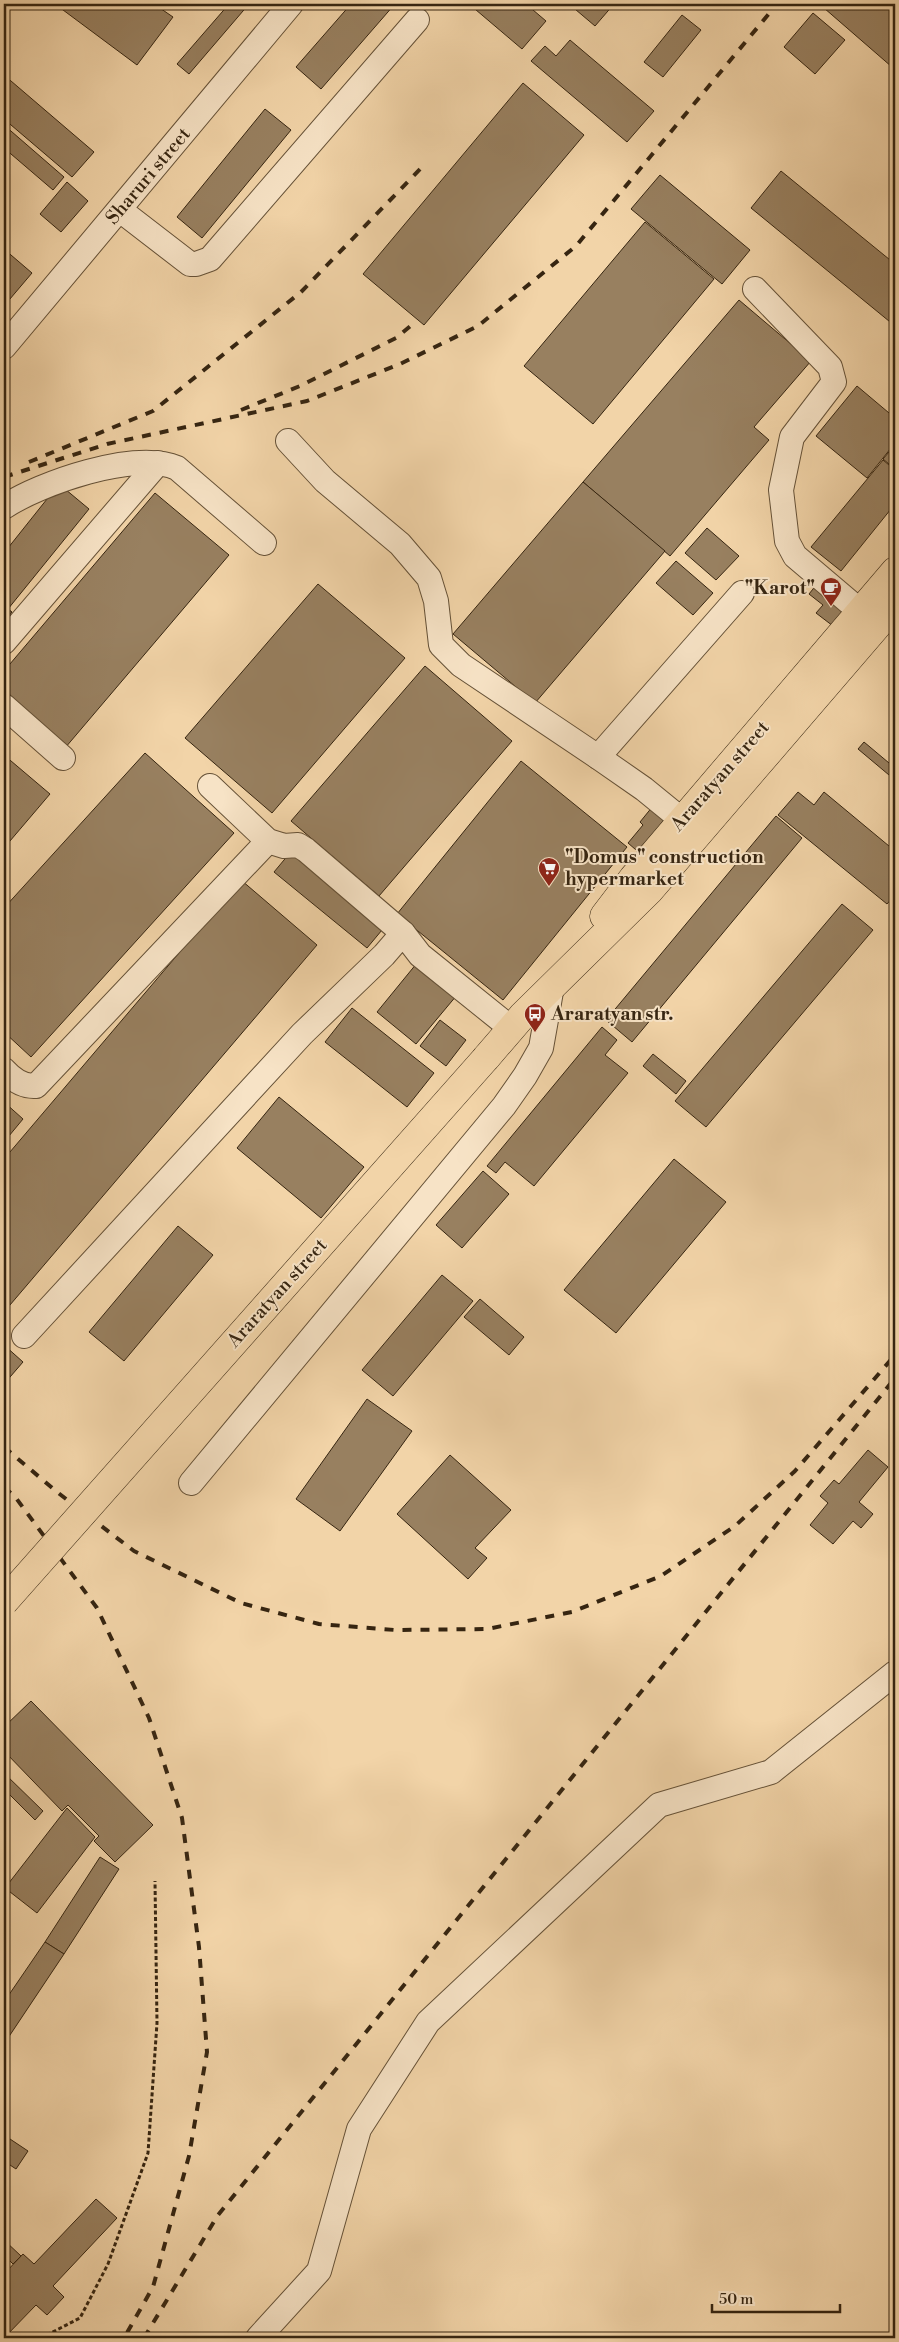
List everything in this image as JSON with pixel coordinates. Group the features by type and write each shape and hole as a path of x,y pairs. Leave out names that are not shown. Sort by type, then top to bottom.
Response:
{"main road":[{"name":"Araratyan street","path":"552,986 633,878 895,571"},
{"name":"Araratyan street","path":"4,1602 512,1029 552,986 648,892 895,605"}],"street":[{"name":"Sharuri street","path":"4,347 291,4"},
{"path":"120,210 190,264 196,264 210,258 417,20"},
{"path":"755,289 830,367 834,382 792,437 781,490 786,541 794,556 861,612"},
{"path":"288,441 325,481 400,544 429,578 436,601 441,645 461,665 644,789 682,820"},
{"path":"4,642 158,463"},
{"path":"4,507 15,500 69,477 124,465 158,463 177,468 264,543"},
{"path":"598,757 742,593"},
{"path":"4,706 63,758"},
{"path":"210,786 268,841 284,846 298,845 306,850 402,933 420,955 512,1029"},
{"path":"4,1070 9,1076 25,1087 36,1086 268,841"},
{"path":"24,1336 302,1034 384,955 402,933"},
{"path":"190,1482 504,1106 541,1048 552,986"},
{"path":"258,2338 319,2271 359,2130 428,2022 659,1805 771,1772 895,1673"}],"path":[{"path":"41,2338 80,2318 108,2264 148,2153 157,2022 155,1881"}],"building":[{"path":"55,4 154,4 173,17 137,65"},
{"path":"229,4 249,4 189,74 177,64"},
{"path":"351,4 394,5 321,89 296,67"},
{"path":"469,4 526,4 546,21 522,49"},
{"path":"569,4 614,4 595,26"},
{"path":"827,4 895,4 895,63 892,67 824,8"},
{"path":"813,13 845,40 815,74 784,47"},
{"path":"682,15 701,30 663,77 644,62"},
{"path":"570,40 654,111 627,142 531,61 545,46 556,56"},
{"path":"4,75 94,152 72,177 4,119"},
{"path":"523,83 584,135 424,325 363,274"},
{"path":"265,109 291,130 202,238 177,217"},
{"path":"4,125 64,177 53,190 4,148"},
{"path":"781,171 895,264 895,326 751,208"},
{"path":"660,175 750,250 722,284 631,209"},
{"path":"67,182 88,201 61,232 40,214"},
{"path":"645,222 714,279 593,424 524,366"},
{"path":"4,249 32,273 4,306"},
{"path":"739,300 811,361 754,427 769,440 670,556 583,482"},
{"path":"857,386 895,418 895,443 867,478 816,436"},
{"path":"895,445 895,469 883,459"},
{"path":"883,460 895,470 895,504 841,571 811,547"},
{"path":"583,482 665,551 535,703 453,634"},
{"path":"59,484 89,509 8,609 12,612 4,622 4,553"},
{"path":"155,493 229,555 65,748 4,696 4,671"},
{"path":"707,528 739,556 716,580 685,553"},
{"path":"676,561 713,593 693,615 656,583"},
{"path":"821,579 851,603 833,626 816,613 823,605 809,594"},
{"path":"318,584 405,658 272,813 185,738"},
{"path":"425,666 512,741 379,896 291,821"},
{"path":"864,742 895,768 889,775 858,749"},
{"path":"145,753 234,833 31,1057 4,1032 4,908"},
{"path":"4,755 50,794 4,848"},
{"path":"521,761 627,847 503,1000 397,914"},
{"path":"798,792 814,805 824,792 895,851 895,895 887,904 778,815"},
{"path":"653,806 664,816 667,829 643,856 628,843 643,825 640,822"},
{"path":"776,816 802,838 632,1042 606,1020"},
{"path":"294,848 387,924 367,948 274,872"},
{"path":"241,880 317,945 4,1312 4,1159"},
{"path":"842,904 873,930 706,1127 675,1101"},
{"path":"417,963 457,995 416,1044 377,1012"},
{"path":"352,1008 434,1073 407,1107 325,1042"},
{"path":"440,1020 466,1040 446,1066 420,1046"},
{"path":"602,1027 617,1040 605,1055 628,1073 534,1186 505,1162 496,1173 487,1166"},
{"path":"653,1054 686,1081 676,1094 643,1066"},
{"path":"279,1097 364,1167 321,1218 237,1148"},
{"path":"4,1102 23,1119 4,1142"},
{"path":"674,1159 726,1202 616,1333 564,1290"},
{"path":"483,1171 509,1194 462,1248 436,1225"},
{"path":"178,1226 213,1255 124,1361 89,1332"},
{"path":"442,1275 473,1301 393,1396 362,1370"},
{"path":"480,1299 524,1337 509,1355 464,1317"},
{"path":"4,1345 23,1362 4,1384"},
{"path":"367,1399 412,1431 340,1531 296,1499"},
{"path":"868,1450 888,1467 859,1502 873,1514 861,1528 853,1521 833,1544 810,1525 828,1503 820,1496 834,1480 839,1484"},
{"path":"450,1455 511,1510 475,1548 487,1558 468,1579 397,1514"},
{"path":"31,1701 153,1825 115,1862 94,1841 99,1836 68,1805 62,1811 4,1751 4,1727"},
{"path":"5,1774 43,1811 35,1820 4,1789"},
{"path":"67,1808 95,1837 37,1913 5,1888"},
{"path":"100,1857 119,1869 64,1954 45,1942"},
{"path":"45,1942 64,1954 4,2044 4,2002"},
{"path":"4,2135 28,2151 16,2169 4,2161"},
{"path":"96,2199 117,2218 53,2286 64,2297 47,2315 36,2305 4,2338 4,2293 9,2287 4,2283 4,2274 23,2254 34,2264"},
{"path":"4,2240 21,2256 13,2264 4,2255"}],"railway":[{"path":"4,477 107,444 307,401 400,364 478,326 576,246 777,4"},
{"path":"29,462 153,411 301,292 426,163"},
{"path":"241,410 300,386 396,338 413,324"},
{"path":"4,1447 57,1492 134,1551 241,1603 319,1624 395,1630 487,1629 572,1612 661,1576 735,1526 795,1471 895,1355"},
{"path":"144,2338 218,2215 895,1378"},
{"path":"4,1487 16,1498 97,1608 149,1718 182,1818 199,1947 207,2052 189,2156 153,2287 124,2338"}],"place":[{"name":"\"Karot\"","path":"831,607"},
{"name":"\"Domus\" construction hypermarket","path":"549,887"},
{"name":"Araratyan str.","path":"535,1033"}]}
